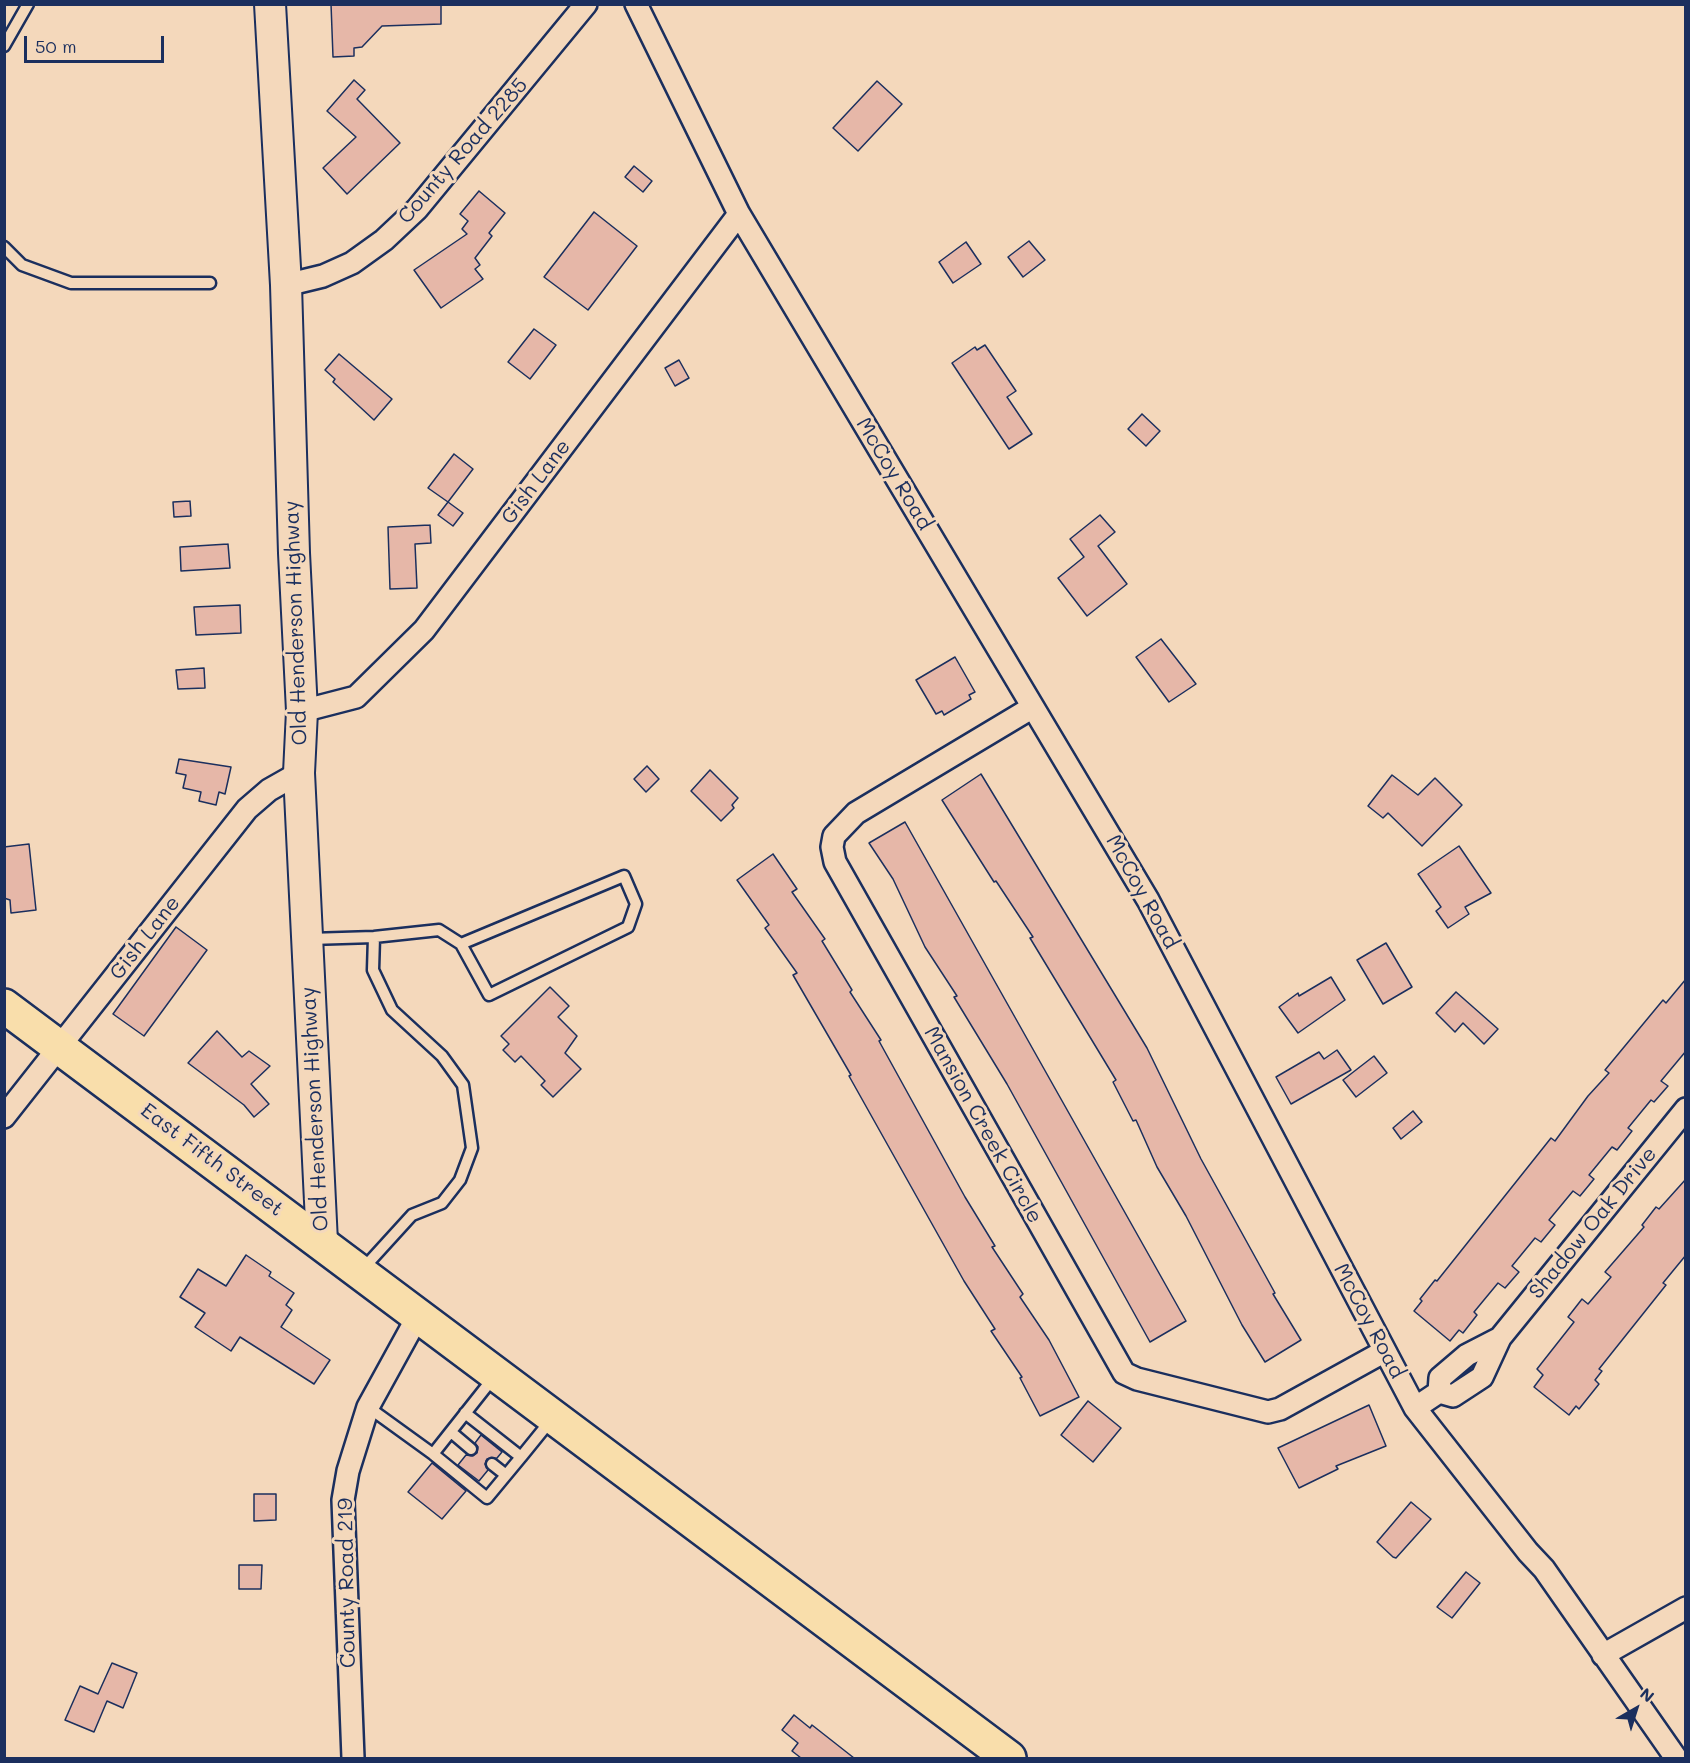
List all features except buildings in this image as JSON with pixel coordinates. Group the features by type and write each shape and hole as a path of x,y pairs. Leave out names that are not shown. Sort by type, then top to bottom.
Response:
{"main road":[{"name":"Old Henderson Highway","path":"270,4 286,285 302,711 299,773 322,1242"},
{"name":"East Fifth Street","path":"4,1006 1009,1758"}],"street":[{"name":"County Road 2285","path":"286,285 323,276 352,263 400,225 465,153 511,92 586,4"},
{"name":"McCoy Road","path":"636,4 739,214 1148,900 1415,1408 1544,1569 1676,1758"},
{"name":"Gish Lane","path":"302,711 356,697 424,630 739,214"},
{"name":"Mansion Creek Circle","path":"1033,707 856,813 834,836 832,847 835,862 1124,1372 1137,1379 1268,1412 1280,1409 1385,1351"},
{"name":"Gish Lane","path":"4,1117 247,809 268,790 299,773"},
{"name":"Shadow Oak Drive","path":"1415,1408 1439,1392 1440,1378 1467,1355 1500,1338 1686,1109"},
{"name":"County Road 219","path":"353,1758 343,1500 348,1471 368,1407 418,1316"},
{"path":"1603,1655 1686,1608"}],"lane":[{"path":"4,46 28,4"},
{"path":"4,247 22,265 71,283 210,283"},
{"path":"307,939 375,937 439,930 461,944 489,995 628,927 636,904 624,876 461,944"},
{"path":"360,1272 412,1215 442,1203 460,1180 472,1148 463,1085 442,1056 392,1010 373,970 375,937"},
{"path":"433,1454 496,1374"},
{"path":"368,1407 433,1454 488,1498 553,1417"},
{"path":"465,1413 521,1457"},
{"path":"451,1431 471,1449"},
{"path":"492,1464 506,1475"}]}
